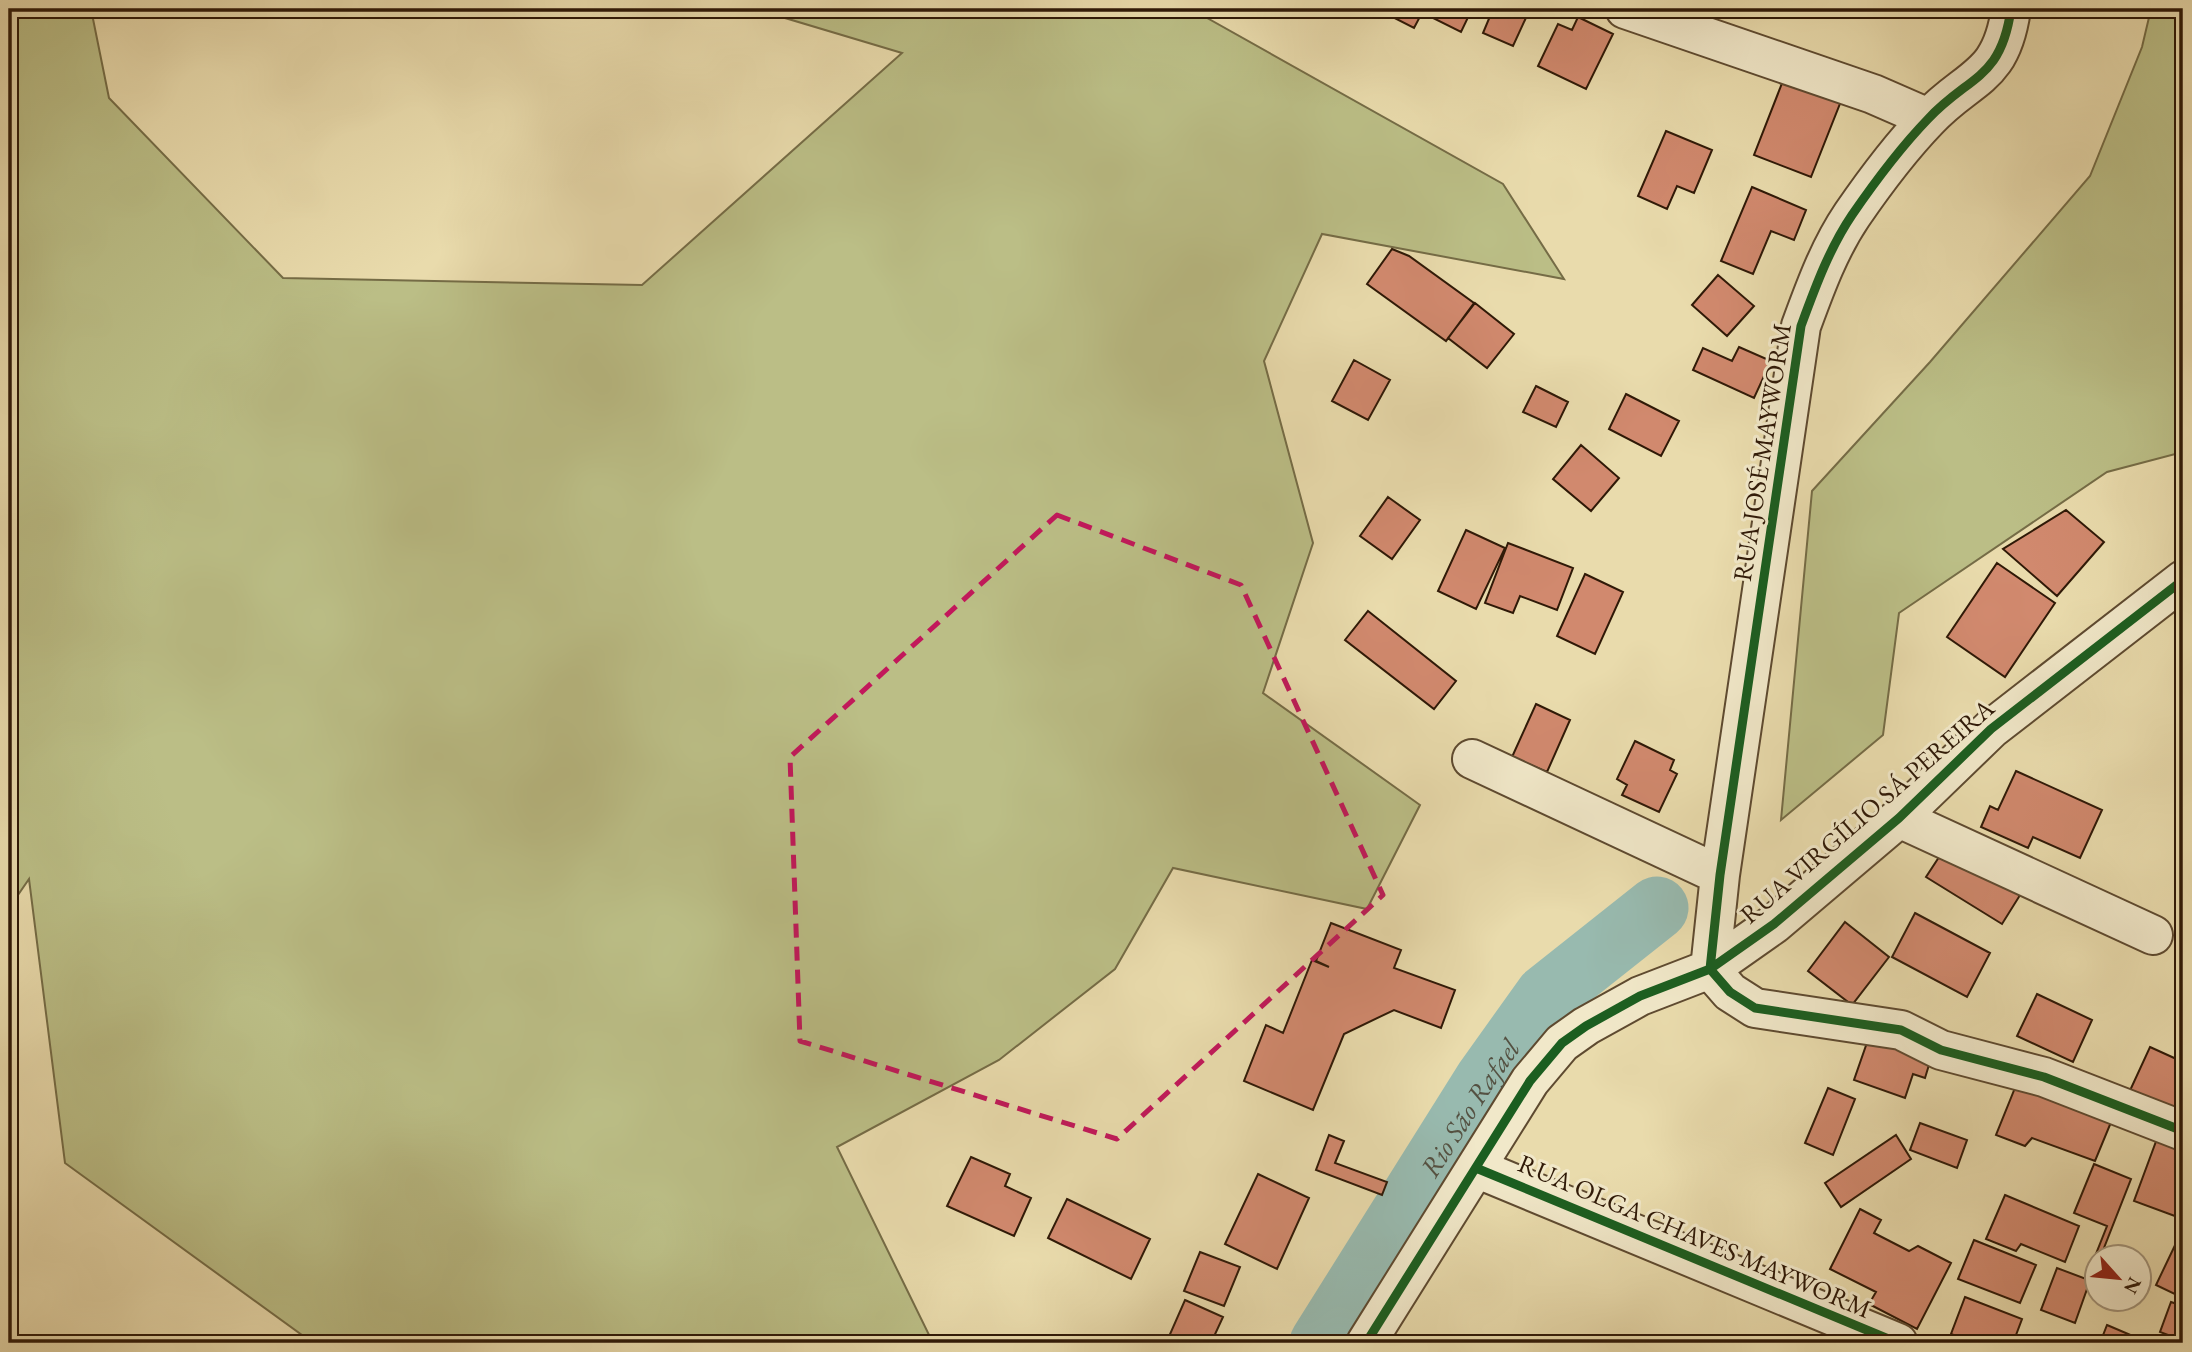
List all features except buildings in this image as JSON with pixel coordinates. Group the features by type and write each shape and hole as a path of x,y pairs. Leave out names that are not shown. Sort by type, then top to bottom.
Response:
{"street":[{"path":"1625,9 1872,94 1928,118"},
{"name":"RUA JOSÉ MAYWORM","path":"1710,969 1720,875 1801,326 1822,270 1852,216 1928,118 1991,67 2006,35 2011,9"},
{"name":"RUA VIRGÍLIO SÁ PEREIRA","path":"1366,1343 1530,1081 1562,1043 1640,996 1710,969 1774,924 1899,818 1991,729 2183,580"},
{"path":"1472,759 1720,875"},
{"path":"1899,818 2153,936"},
{"path":"1710,969 1730,992 1755,1008 1901,1030 1941,1051 2044,1077 2183,1131"},
{"name":"RUA OLGA CHAVES MAYWORM","path":"1476,1168 1898,1343"}],"highlighted area":[{"path":"1057,515 1241,585 1383,895 1117,1139 800,1041 790,757"}],"green space":[{"path":"9,9 91,9 109,98 283,278 642,285 902,53 755,9 1191,9 1503,184 1564,279 1322,234 1264,361 1313,543 1263,693 1420,805 1367,909 1173,868 1115,969 999,1060 837,1147 933,1343 305,1343 306,1338 65,1163 29,879 9,908"},
{"path":"2151,9 2183,9 2183,452 2107,472 1899,613 1883,735 1781,820 1812,491 1930,362 2090,176 2142,47"}],"waterway":[{"name":"Rio São Rafael","path":"1321,1343 1486,1080 1546,996 1657,908"}],"cycle path":[{"path":"1710,969 1720,875 1801,326 1829,255 1852,215 1918,130 1991,63 2000,50 2011,9"},
{"path":"1366,1343 1530,1081 1562,1043 1586,1026 1640,996 1710,969 1774,924 1899,818 1991,729 2183,580"},
{"path":"1710,969 1730,992 1755,1008 1901,1030 1941,1050 2044,1077 2183,1131"},
{"path":"1476,1168 1898,1343"}]}
